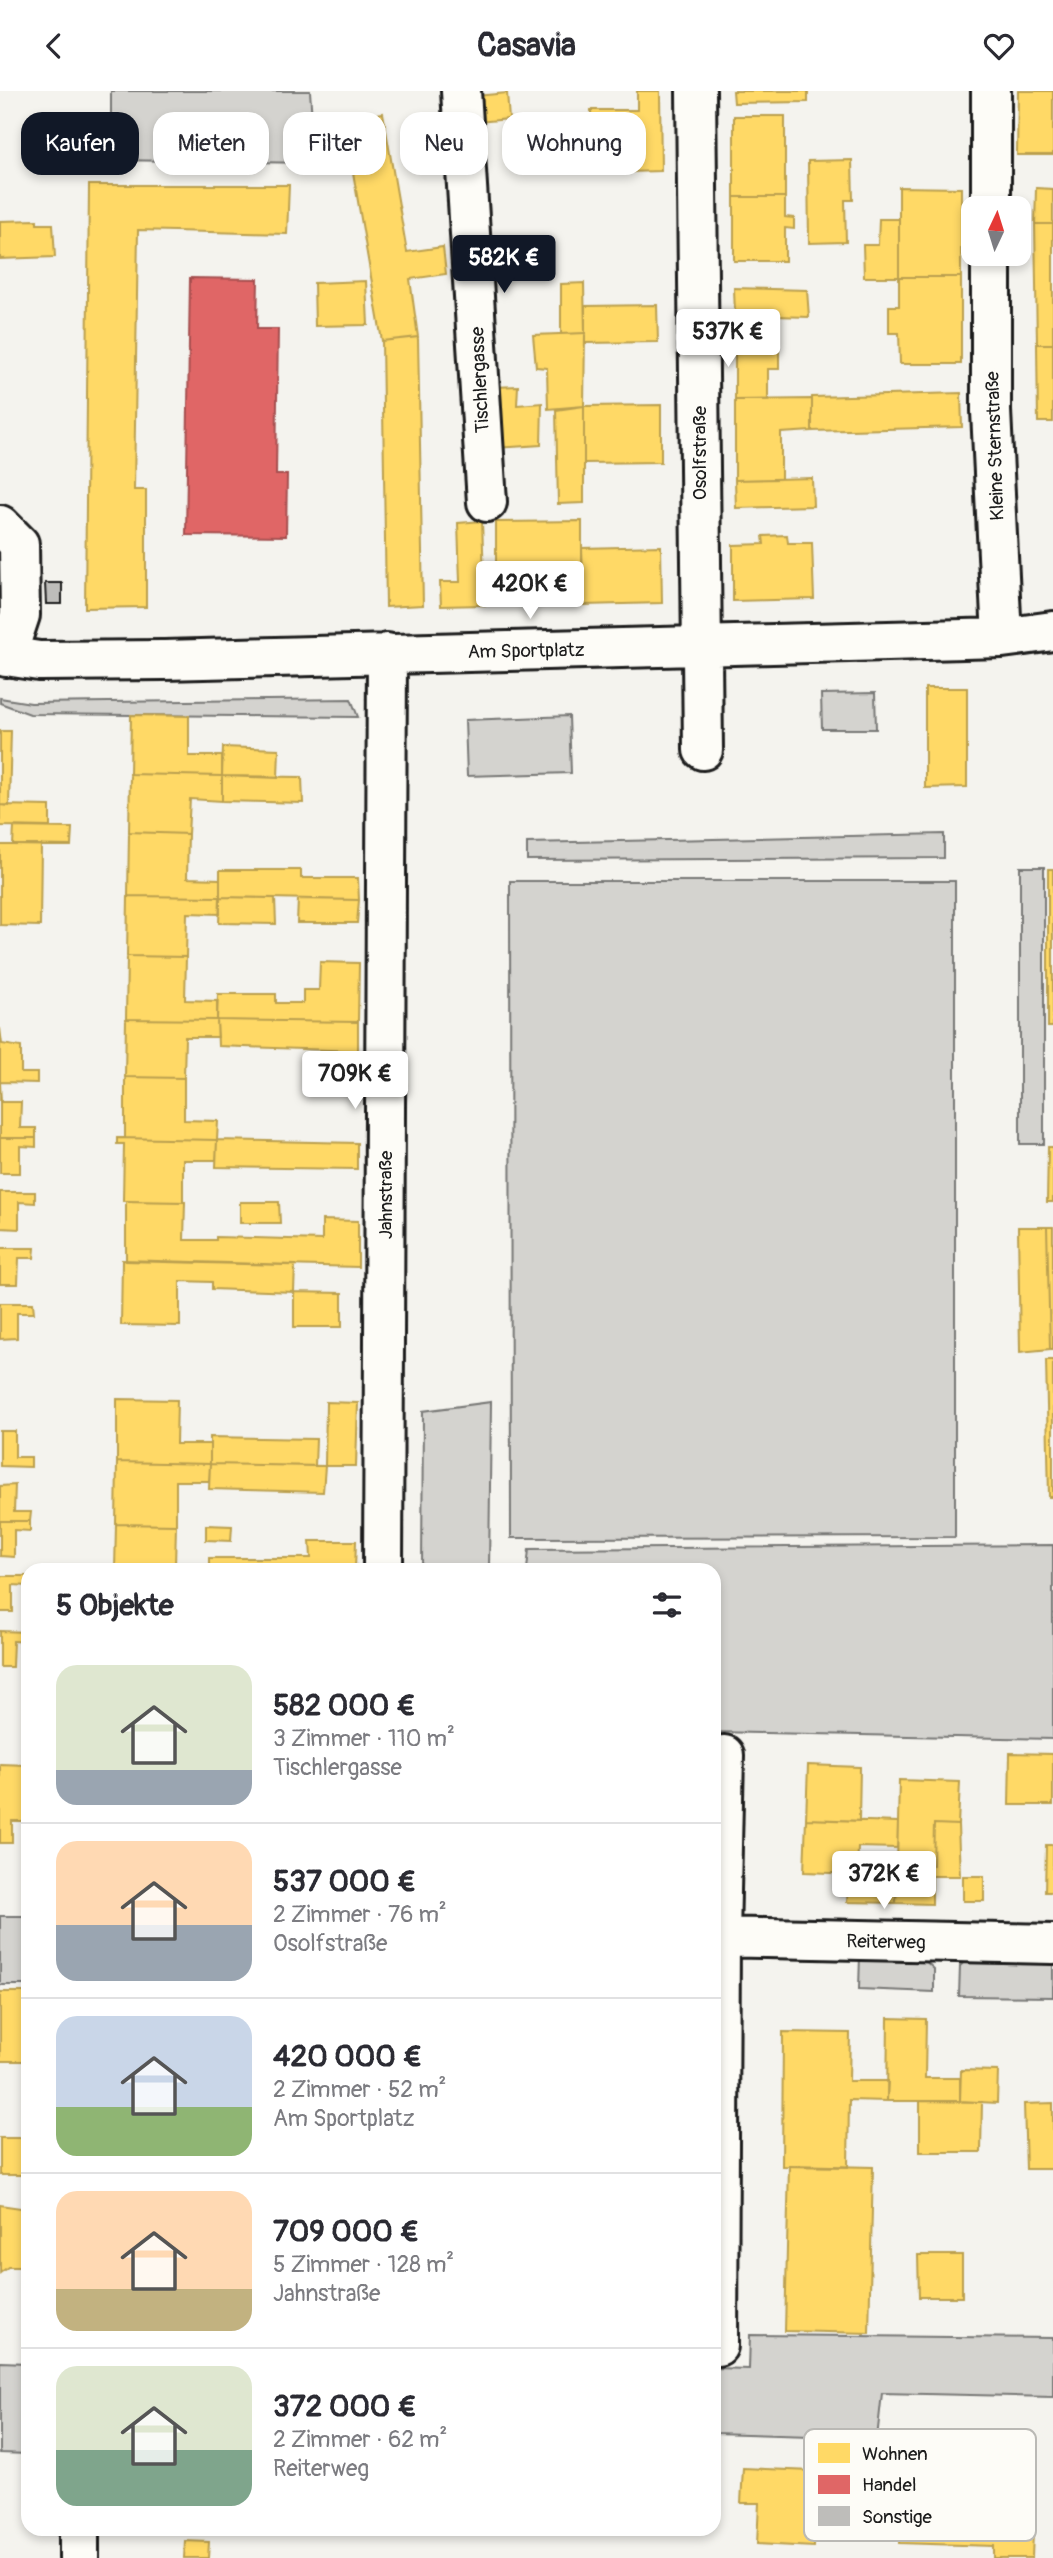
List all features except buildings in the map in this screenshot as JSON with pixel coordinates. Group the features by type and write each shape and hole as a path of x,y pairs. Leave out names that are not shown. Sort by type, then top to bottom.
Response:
{"street":[{"name":"Tischlergasse","path":"461,91 487,502"},
{"name":"Osolfstraße","path":"696,91 703,750"},
{"path":"991,91 991,196"},
{"name":"Kleine Sternstraße","path":"991,266 991,411 1002,638"},
{"path":"0,525 19,544 20,615 3,656"},
{"name":"Am Sportplatz","path":"3,656 39,661 701,647 1002,638 1053,631"},
{"name":"Jahnstraße","path":"383,1563 387,653"},
{"path":"721,1833 724,1755"},
{"name":"Reiterweg","path":"721,1937 1053,1944"},
{"path":"79,2536 79,2558"}],"shaded area":[{"path":"111,91 310,91 311,112 283,112 283,163 269,162 269,112 153,112 153,161 139,160 139,112 111,112"},
{"path":"875,693 876,729 822,729 821,694"},
{"path":"0,698 31,703 351,699 358,717 30,714 0,703"},
{"path":"569,716 571,773 467,776 465,720"},
{"path":"944,834 944,858 527,860 527,843"},
{"path":"1020,867 1044,867 1044,1144 1020,1144"},
{"path":"510,881 955,881 955,1537 511,1538"},
{"path":"491,1402 489,1563 422,1563 423,1411"},
{"path":"1053,1545 1053,1739 721,1732 721,1563 528,1563 529,1549"},
{"path":"0,1916 21,1916 21,1985 0,1985"},
{"path":"860,1955 920,1956 934,1969 934,1992 859,1989"},
{"path":"970,1957 1053,1959 1053,1997 959,1996 960,1966"},
{"path":"750,2335 1053,2338 1053,2397 882,2393 878,2429 804,2429 804,2436 721,2433 721,2368 749,2369"},
{"path":"0,2362 21,2363 21,2454 0,2453"}]}
